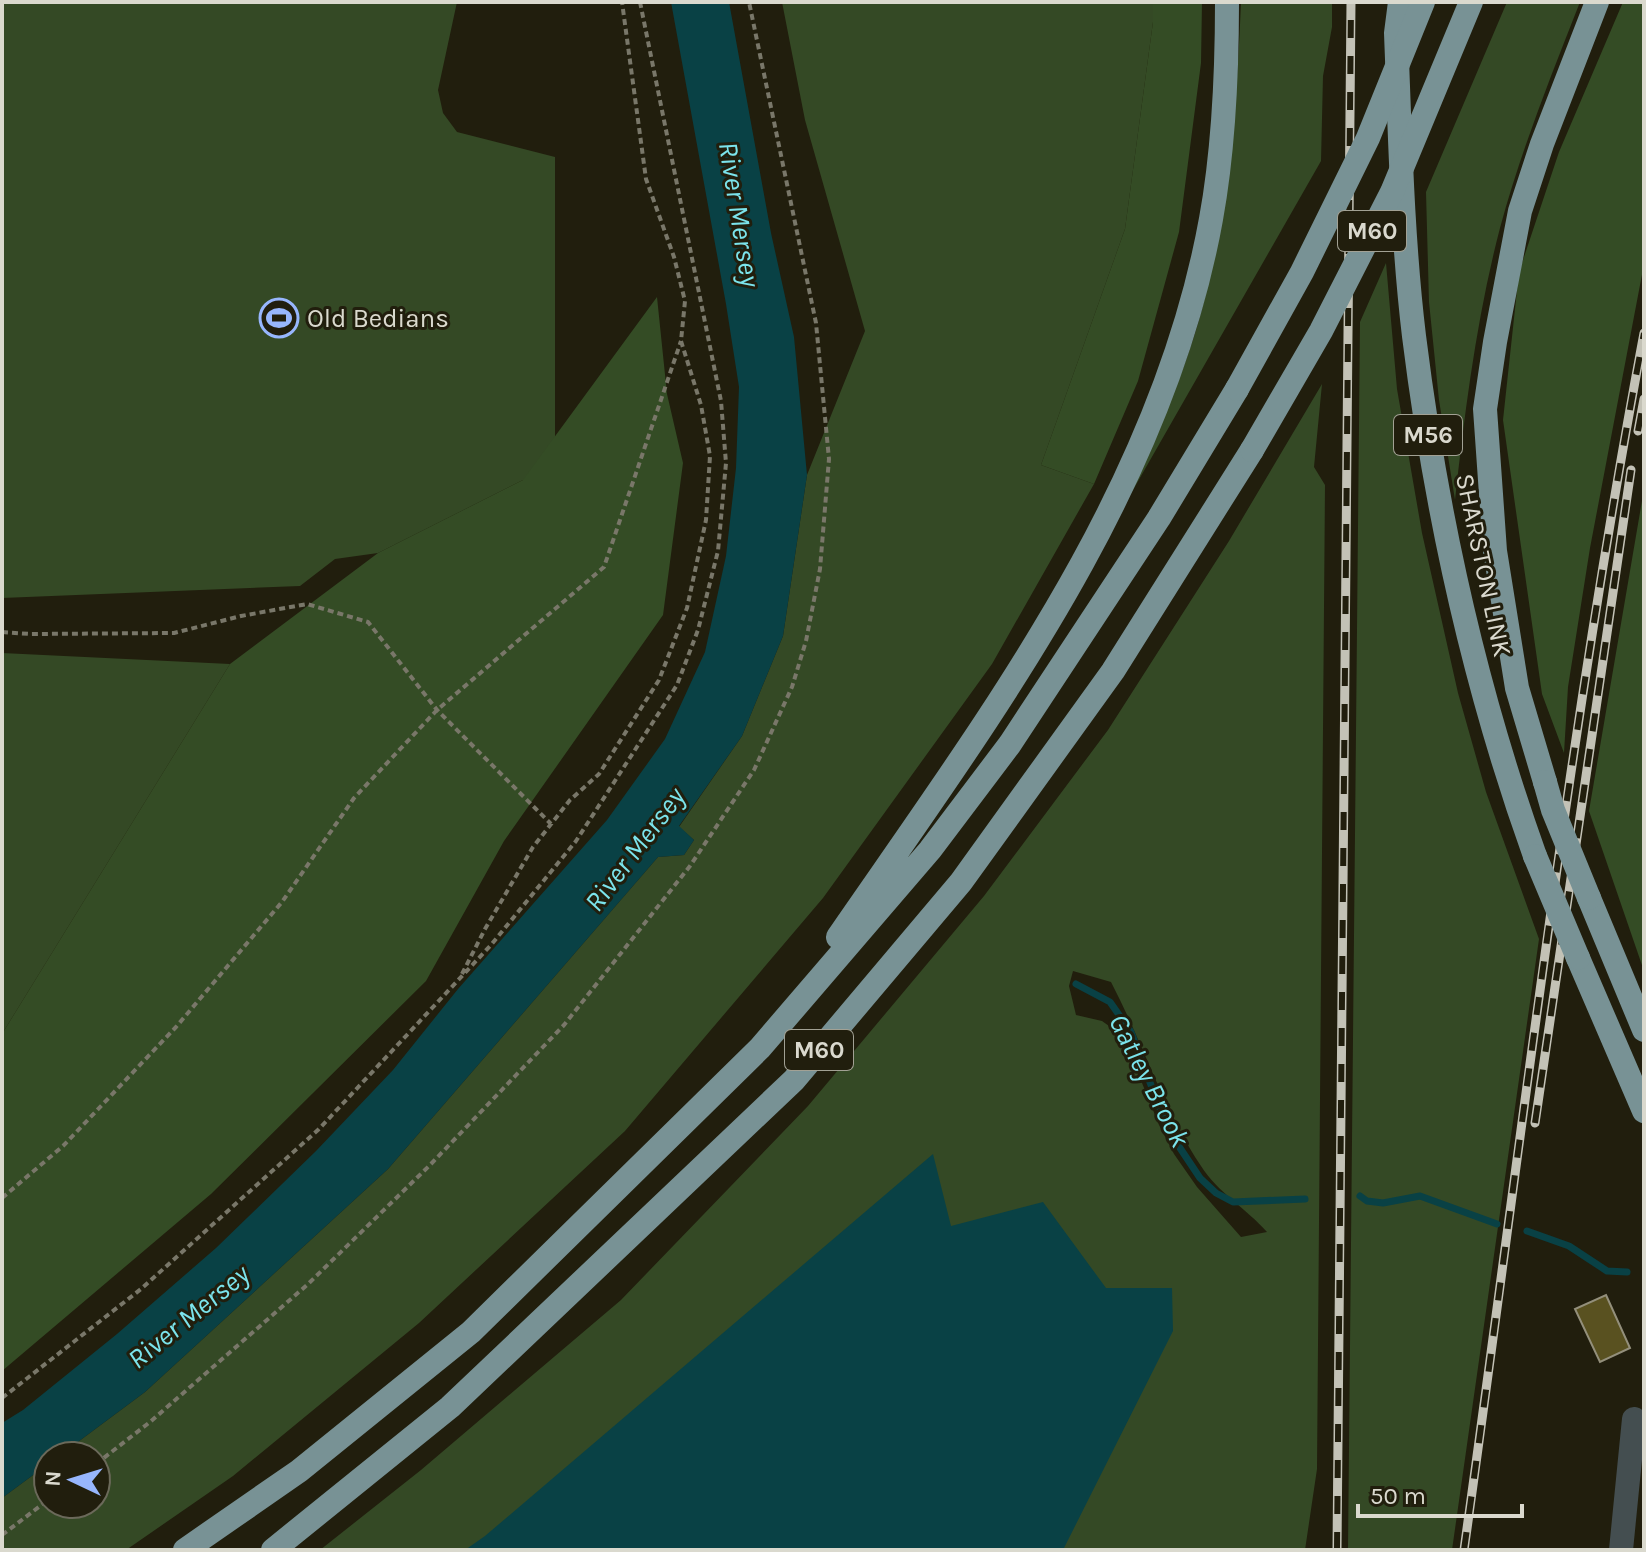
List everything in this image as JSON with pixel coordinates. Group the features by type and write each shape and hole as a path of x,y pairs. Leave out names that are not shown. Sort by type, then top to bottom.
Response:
{"highway":[{"name":"M60","path":"760,1048 947,778 1036,642 1085,560 1128,474 1184,330 1211,217 1227,53 1227,2"},
{"name":"SHARSTON LINK","path":"1400,2 1396,33 1414,334 1429,442 1467,629 1497,741 1535,856 1644,1111"},
{"name":"M60","path":"185,1550 299,1471 471,1332 760,1048 930,850 1010,744 1159,518 1237,389 1302,272 1368,138 1423,2"},
{"name":"M60","path":"273,1550 450,1407 794,1080 961,882 1113,671 1252,450 1321,331 1392,192 1471,2"},
{"name":"SHARSTON LINK","path":"1597,2 1542,144 1520,211 1485,409 1497,566 1517,688 1553,810 1644,1030"}],"lane":[{"path":"1621,1550 1634,1419"}],"path":[{"path":"2,1198 63,1146 176,1027 282,902 354,798 437,710 604,567 681,341 685,301 674,257 646,179 622,2"},
{"path":"2,1398 141,1289 319,1129 491,945 576,841 677,685 698,630 718,551 726,463 721,401 640,2"},
{"path":"112,1452 307,1285 430,1165 564,1025 690,866 754,770 792,687 806,641 820,569 829,459 816,323 749,2"},
{"path":"459,979 533,847 570,800 599,774 659,680 687,608 706,520 710,456 701,405 681,341"},
{"path":"2,632 174,633 307,604 368,622 437,710 551,824"},
{"path":"2,1535 32,1512"}],"green space":[{"name":"Old Bedians","path":"2,2 457,2 438,90 443,113 457,132 555,157 555,480 523,480 378,553 335,559 300,586 2,598"},
{"path":"782,2 1153,2 1153,22 1125,229 1041,465 1094,484 992,664 823,898 625,1131 419,1323 233,1476 126,1550 2,1550 2,1498 32,1476 32,1520 112,1520 112,1440 80,1440 145,1392 388,1169 658,857 684,855 694,840 679,827 742,736 783,636 807,475 865,331 805,120"},
{"path":"1153,2 1202,2 1201,63 1179,232 1138,381 1094,484 1041,465 1125,229 1153,22"},
{"path":"1241,2 1332,2 1332,27 1323,76 1321,161 1129,497 1187,357 1211,271 1230,157"},
{"path":"1507,2 1580,2 1547,85 1500,228 1473,363 1455,500 1439,400 1429,302 1426,192"},
{"path":"1623,2 1644,2 1644,264 1590,548 1568,687 1564,753 1542,694 1503,420 1519,272 1559,152"},
{"path":"1386,263 1397,389 1422,533 1458,693 1486,792 1539,939 1452,1550 1348,1550 1360,322"},
{"path":"657,297 667,394 683,463 663,615 504,841 426,981 211,1194 2,1371 2,1034 230,664 378,553 523,480"},
{"path":"1322,384 1314,467 1325,485 1317,1469 1305,1550 320,1550 421,1470 621,1300 808,1106 984,896 1108,730 1229,541","holes":["1073,971 1111,982 1175,1122 1201,1166 1215,1184 1267,1232 1241,1237 1197,1187 1174,1154 1123,1036 1102,1021 1076,1015 1069,986"]},
{"path":"1644,489 1644,971 1589,811"},
{"path":"2,653 230,664 2,1034"}],"water":[{"name":"River Mersey","path":"671,2 729,2 771,233 794,337 807,475 783,636 742,736 679,826 694,840 684,855 658,857 388,1169 145,1392 80,1440 32,1440 32,1476 2,1498 2,1423 23,1410 117,1334 216,1248 316,1151 393,1070 458,989 607,820 665,739 705,652 726,556 736,468 739,387"},
{"path":"933,1154 951,1226 1043,1202 1106,1288 1172,1288 1173,1331 1063,1550 465,1550 485,1536"}],"building":[{"path":"1606,1295 1630,1348 1600,1362 1575,1309"}],"waterway":[{"name":"Gatley Brook","path":"1076,984 1110,1002 1131,1032 1168,1130 1200,1178 1216,1193 1233,1202 1305,1199"},
{"name":"Gatley Brook","path":"1360,1196 1367,1201 1383,1203 1420,1196 1497,1224"},
{"path":"1527,1231 1569,1246 1607,1271 1627,1272"}],"railway":[{"path":"1337,1550 1351,2"},
{"path":"1464,1550 1569,788 1644,333"},
{"path":"1638,431 1644,399"},
{"path":"1535,1123 1631,470"}],"place":[{"name":"Old Bedians","path":"279,318"}]}
